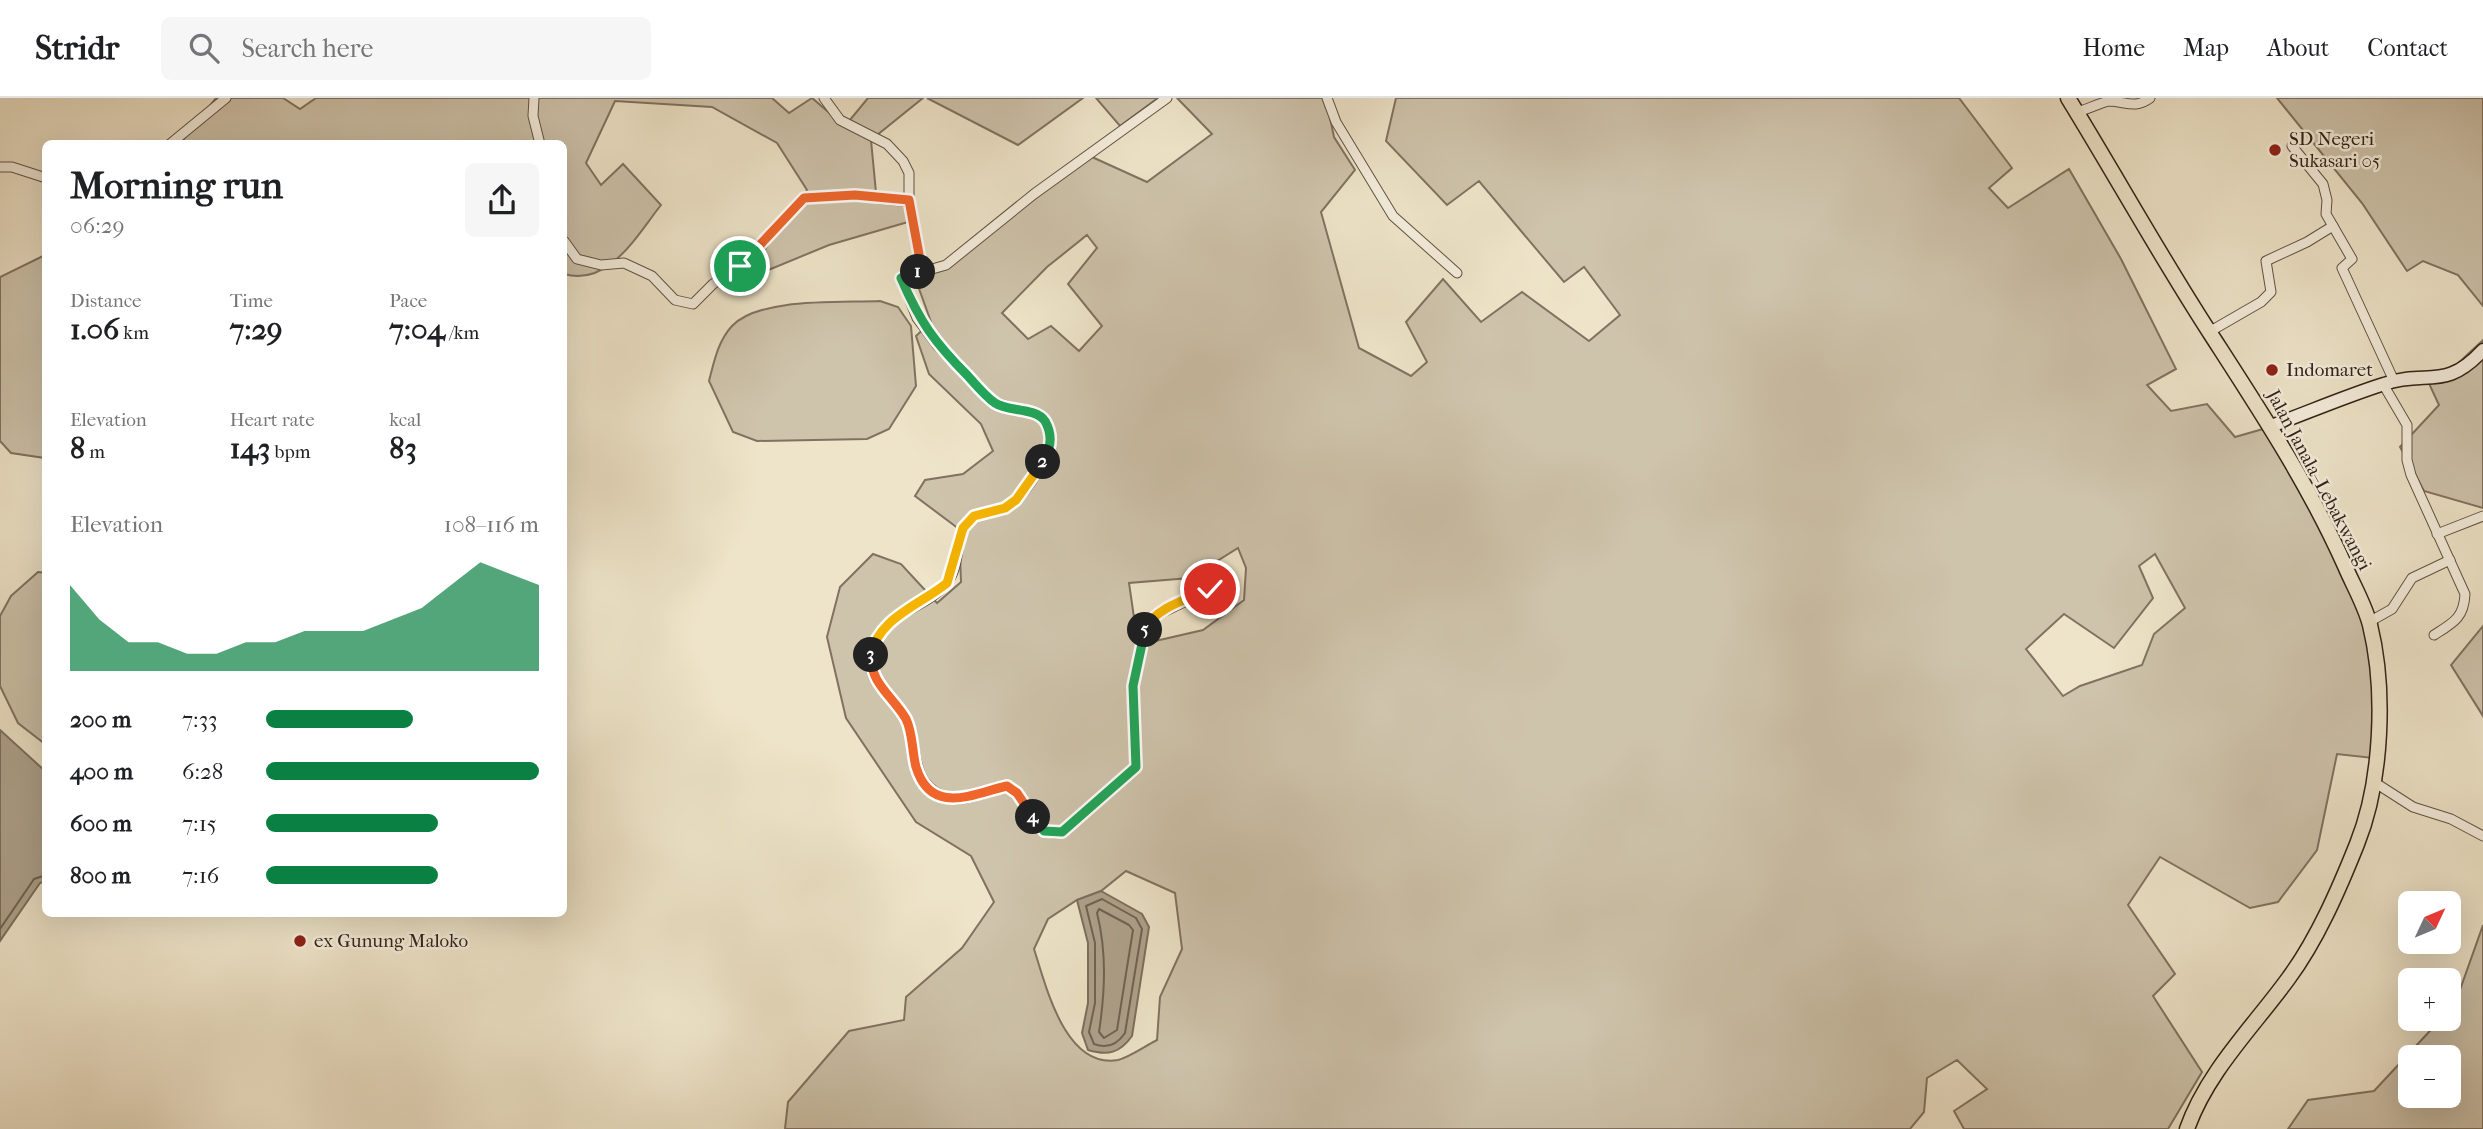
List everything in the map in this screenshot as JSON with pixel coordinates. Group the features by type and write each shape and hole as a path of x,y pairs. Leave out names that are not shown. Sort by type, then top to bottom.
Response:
{"main road":[{"name":"Jalan Janala–Lebakwangi","path":"2068,98 2209,332 2272,426 2333,539 2370,622 2378,666 2374,782 2358,841 2308,947 2207,1087 2187,1129"}],"street":[{"path":"175,140 226,98"},
{"path":"534,98 533,116 539,140"},
{"path":"824,98 840,120 887,144 899,155 909,173 909,200 922,271"},
{"path":"1167,98 1034,194 946,265 901,278 918,317 938,346 993,402 1038,415 1044,421 1051,439 1047,455 1016,500 1005,508 974,516 963,528 947,583 893,619 872,646 871,670 908,722 917,769 928,787 943,796 957,799 976,797 1007,786 1017,793 1044,831 1062,832 1136,767 1133,686 1146,627 1159,614 1210,589"},
{"path":"1327,98 1341,132 1394,216 1457,273"},
{"path":"2077,112 2110,101 2124,105 2141,104 2150,98"},
{"path":"2292,145 2323,184 2327,200 2326,214 2352,259 2342,268 2407,425 2407,460 2411,475 2465,593 2465,607 2459,620 2434,635"},
{"path":"0,167 12,167 42,177"},
{"path":"567,245 577,259 601,265 624,263 652,276 675,300 693,304 740,266 804,198 855,195 909,200"},
{"path":"2209,332 2261,302 2271,292 2266,261 2307,242 2333,226"},
{"path":"2272,426 2389,383 2434,380 2452,374 2483,350"},
{"path":"2437,534 2483,516"},
{"path":"2370,622 2392,609 2412,578 2450,560"},
{"path":"2374,782 2413,807 2451,819 2483,836"}],"shaded area":[{"path":"216,98 283,98 300,109 316,98 772,98 789,113 812,98 845,126 868,98 923,98 871,140 877,203 906,206 908,222 829,245 727,287 760,256 807,190 777,143 712,107 615,101 586,163 601,185 623,164 661,205 620,256 595,273 580,276 567,274 567,140 183,140"},
{"path":"927,98 1083,98 1018,145"},
{"path":"1096,98 1158,98 1120,126"},
{"path":"1177,98 1326,98 1334,137 1355,170 1321,212 1359,348 1411,376 1427,362 1406,322 1443,279 1481,322 1522,292 1589,341 1620,315 1584,267 1564,282 1479,181 1447,205 1386,141 1396,98 1959,98 2012,168 1989,188 2008,208 2069,169 2121,259 2176,369 2147,385 2171,411 2207,404 2235,437 2270,427 2367,625 2376,693 2373,758 2337,754 2317,850 2278,902 2250,908 2160,857 2128,905 2175,974 2153,996 2202,1072 2168,1129 1964,1129 1954,1111 1987,1089 1957,1060 1927,1078 1924,1112 1910,1129 785,1129 788,1102 849,1031 904,1020 906,997 962,948 994,902 971,856 916,822 846,718 827,637 840,587 873,554 901,564 937,603 961,582 959,529 915,496 925,480 963,474 993,451 981,424 929,374 916,336 931,322 917,283 1092,157 1147,182 1212,134","holes":["1087,235 1097,248 1068,284 1102,326 1079,351 1051,326 1028,339 1002,313 1047,267","1238,548 1246,568 1244,600 1203,630 1138,645 1129,583 1190,578","2155,554 2185,608 2154,634 2142,665 2080,686 2063,696 2026,649 2064,614 2114,648 2153,598 2139,566","1126,871 1175,893 1182,949 1160,997 1157,1040 1118,1060 1100,1059 1084,1052 1071,1039 1052,1003 1034,949 1048,919 1077,900 1101,891"]},
{"path":"2277,98 2483,98 2483,306 2458,275 2423,261 2407,271 2362,203"},
{"path":"42,256 42,458 11,453 0,441 0,277"},
{"path":"880,301 898,307 911,326 916,386 889,429 867,439 757,441 733,432 709,381 720,345 732,326 761,310 781,306"},
{"path":"2483,340 2483,508 2424,491 2400,447 2439,405 2426,377 2453,368"},
{"path":"38,572 42,572 42,742 18,723 0,686 0,616 11,596"},
{"path":"2483,626 2483,716 2451,665"},
{"path":"2483,925 2483,1129 2288,1129 2308,1100 2374,1091 2398,1065 2398,1108 2461,1108 2461,1045 2417,1045 2430,1031 2461,1031 2461,987"}],"water":[{"path":"0,730 42,768 42,882 0,941"},
{"path":"1101,891 1142,914 1149,927 1132,1036 1123,1046 1108,1053 1088,1050 1082,1033 1088,1003 1088,943 1077,900"}],"place":[{"name":"SD Negeri Sukasari 05","path":"2275,150"},
{"name":"Indomaret","path":"2272,370"},
{"name":"ex Gunung Maloko","path":"300,941"}],"route":[{"path":"740,266 804,198 855,195 909,200 922,271 901,278 918,317 938,346 993,402 1001,407 1038,415 1044,421 1051,439 1047,455 1016,500 1005,508 974,516 963,528 947,583 893,619 872,646 871,670 884,692 908,722 917,769 928,787 943,796 957,799 976,797 995,788 1013,788 1044,831 1055,834 1062,832 1125,780 1136,767 1133,740 1134,670 1150,620 1210,589"}]}
